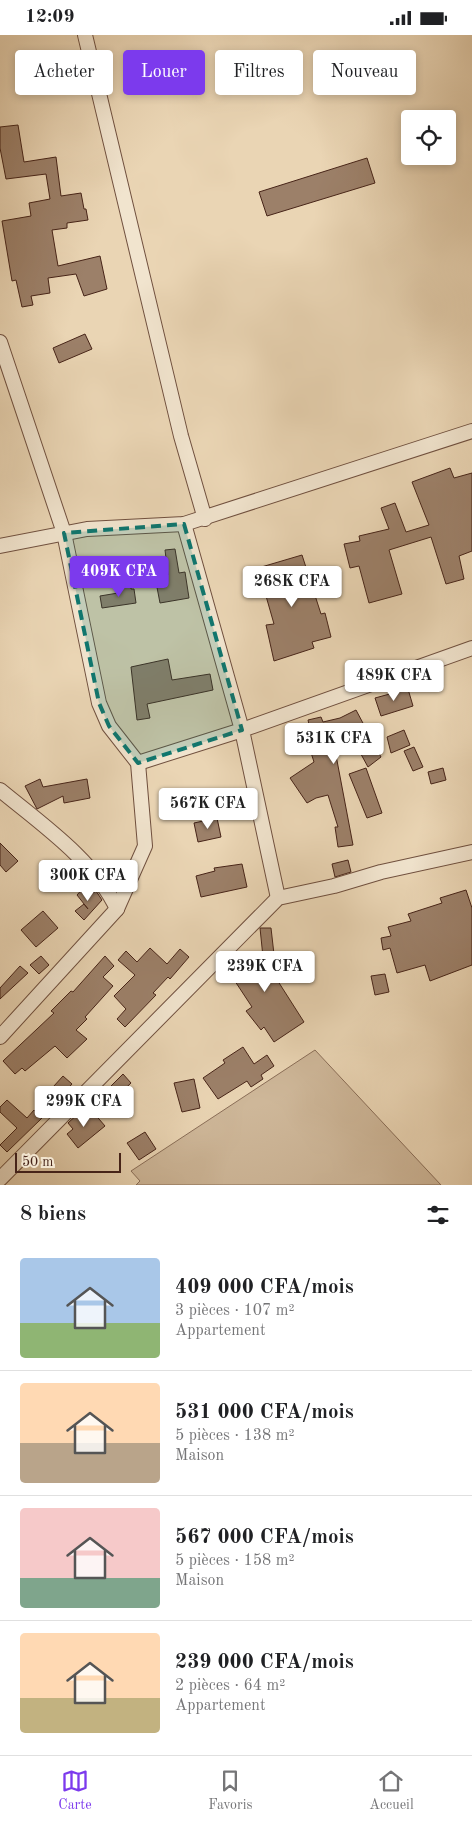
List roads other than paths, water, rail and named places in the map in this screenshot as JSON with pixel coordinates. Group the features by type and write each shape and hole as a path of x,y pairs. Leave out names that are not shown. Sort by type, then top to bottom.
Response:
{"street":[{"path":"85,35 182,436 205,519"},
{"path":"0,1037 117,909 145,846 138,763 109,726 99,703 64,533 1,348"},
{"path":"0,546 87,529 184,524 205,519 472,431"},
{"path":"184,524 242,730 278,898"},
{"path":"138,763 242,730 472,648"},
{"path":"0,790 60,839 107,889 117,909"},
{"path":"0,1179 278,898 334,886 381,872 472,852"}]}
